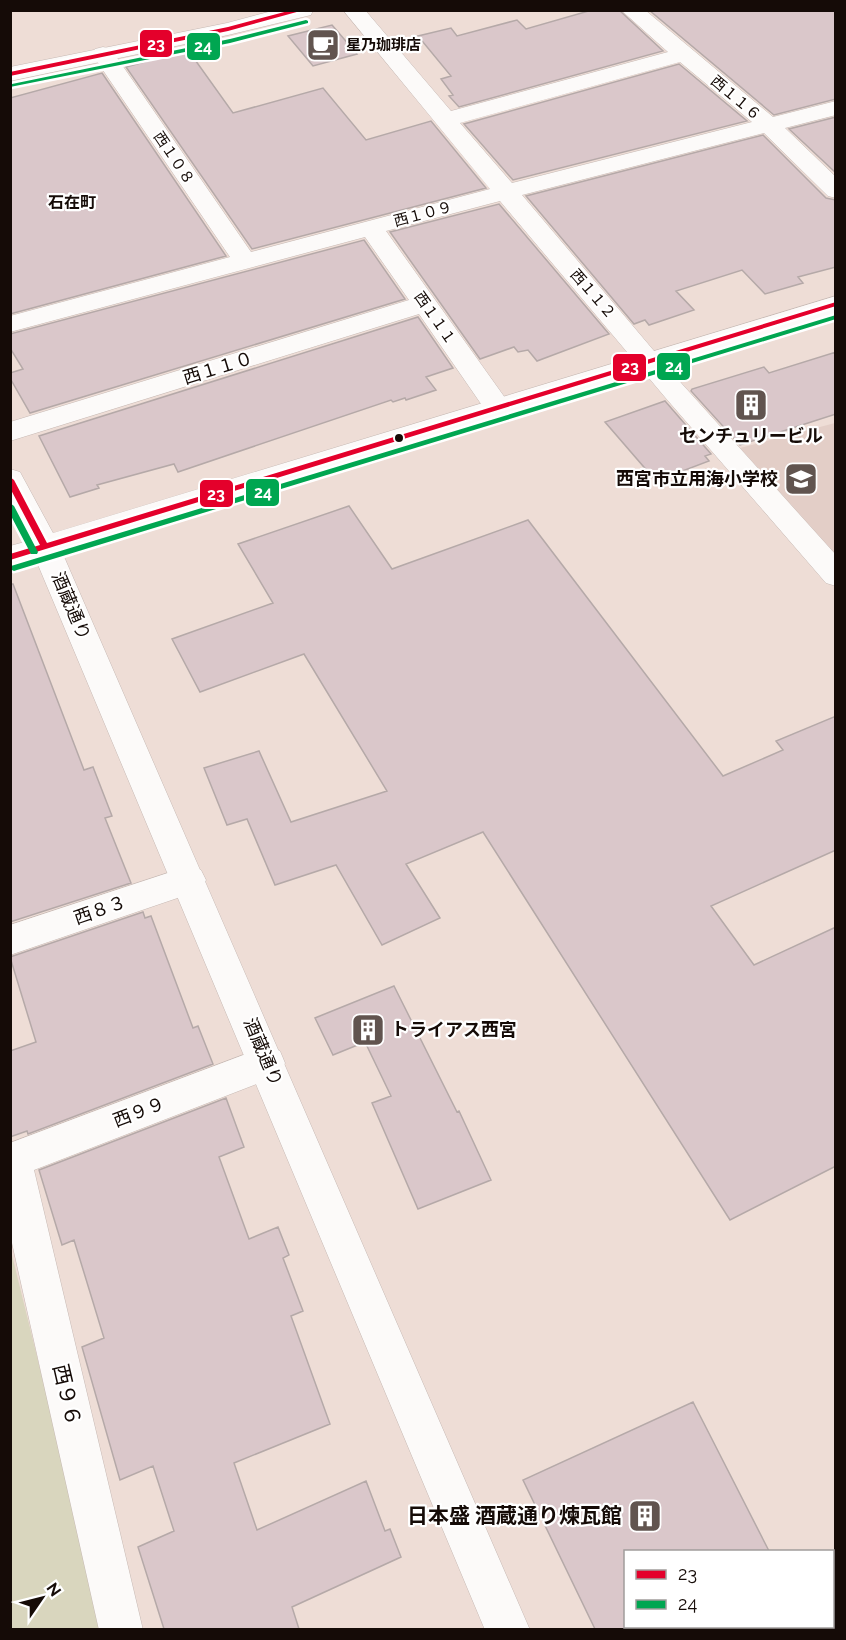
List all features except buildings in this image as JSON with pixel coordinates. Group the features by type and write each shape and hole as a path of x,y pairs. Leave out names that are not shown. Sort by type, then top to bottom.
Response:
{"street":[{"path":"10,74 228,29 303,10"},
{"name":"西１１２","path":"353,10 650,362 836,575"},
{"name":"西１１６","path":"631,10 770,126 836,191"},
{"name":"西１０８","path":"104,54 245,261"},
{"path":"445,120 684,54"},
{"name":"西１０９","path":"10,324 506,192 836,108"},
{"name":"西１１１","path":"371,228 498,408"},
{"name":"西１１０","path":"10,432 425,304"},
{"path":"10,557 836,304"},
{"name":"酒蔵通り","path":"10,478 45,546 508,1629"},
{"name":"西８３","path":"10,940 189,880"},
{"name":"西９９","path":"11,1160 267,1063"},
{"name":"西９６","path":"11,1160 121,1629"}],"shaded area":[{"name":"西宮市立用海小学校","path":"835,423 835,555 740,448"},
{"path":"10,1247 102,1620 97,1629 11,1629"}],"transit line":[{"name":"23","path":"10,74 228,29 301,10"},
{"name":"24","path":"12,86 230,41 306,22"},
{"name":"23","path":"10,557 836,304"},
{"name":"24","path":"14,568 836,317"},
{"name":"23","path":"10,480 45,546"},
{"name":"24","path":"10,506 34,552"}],"place":[{"name":"星乃珈琲店","path":"323,45"},
{"name":"センチュリービル","path":"751,405"},
{"name":"西宮市立用海小学校","path":"801,479"},
{"name":"トライアス西宮","path":"368,1030"},
{"name":"日本盛 酒蔵通り煉瓦館","path":"645,1516"}],"district":[{"name":"石在町","path":"72,202"}]}
